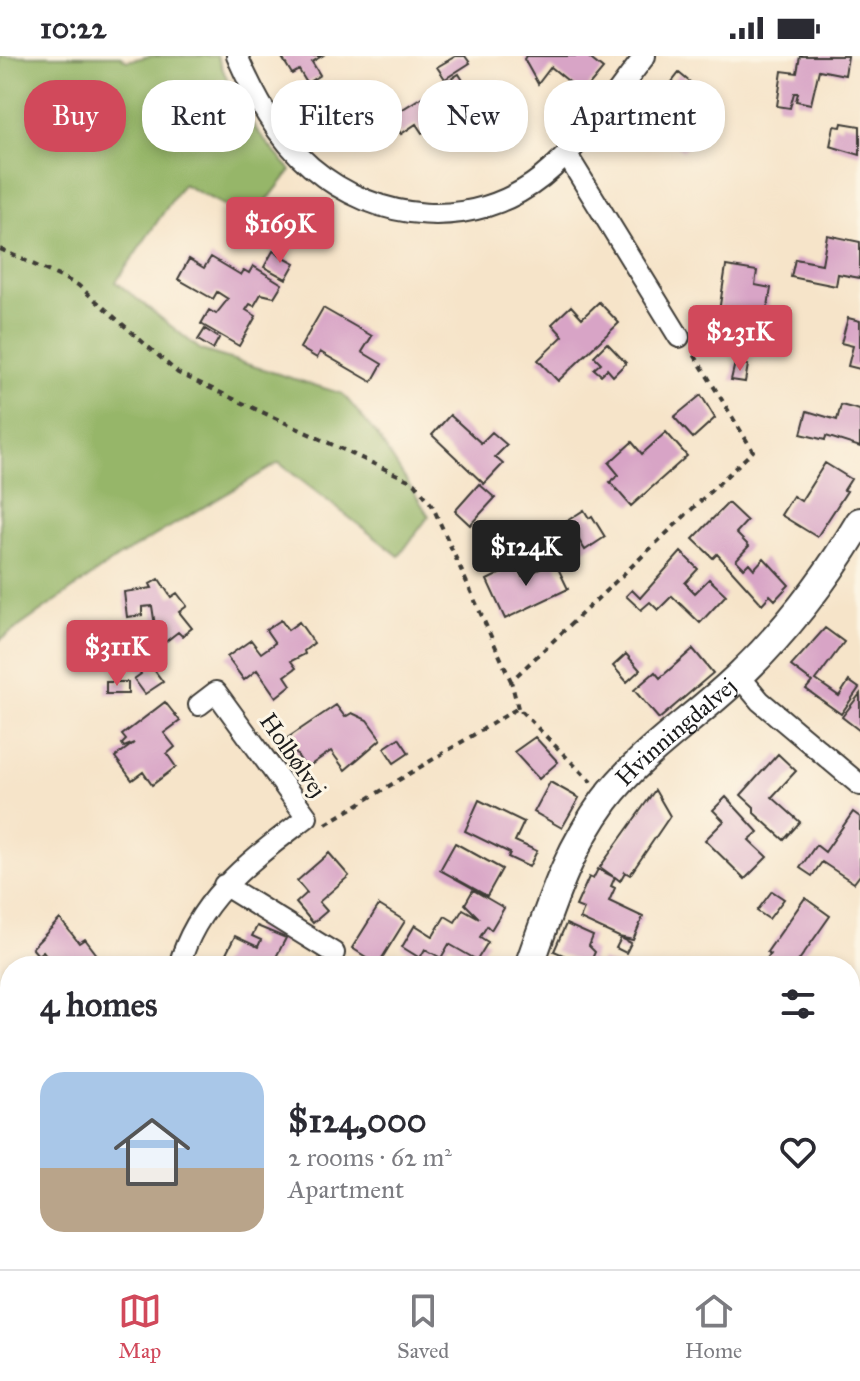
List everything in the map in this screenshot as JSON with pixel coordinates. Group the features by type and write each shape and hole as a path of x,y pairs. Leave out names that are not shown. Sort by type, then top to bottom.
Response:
{"street":[{"path":"237,56 254,95 292,147 327,178 359,198 381,205 451,216 502,202 540,179 567,155 645,56"},
{"path":"567,155 679,337"},
{"name":"Hvinningdalvej","path":"533,956 573,846 607,797 739,676 793,621 828,576 860,522"},
{"path":"739,676 760,701 860,785"},
{"name":"Holbølvej","path":"183,956 199,916 224,885 307,817 216,692 199,705"},
{"path":"224,885 334,953"}],"path":[{"path":"0,249 78,285 178,373 415,483 432,505 511,681 518,708 607,797"},
{"path":"511,681 753,451 691,349 679,337"},
{"path":"307,817 321,827 518,708"}],"green space":[{"path":"0,56 120,56 127,61 151,56 217,56 228,80 142,80 142,152 255,152 255,127 271,152 275,152 291,170 252,220 183,184 116,282 201,350 343,394 377,435 429,516 399,556 279,463 117,558 0,640"}],"building":[{"path":"281,56 322,56 312,62 320,75 312,80 305,80 299,70 292,74"},
{"path":"456,56 465,56 470,63 445,79 437,67"},
{"path":"526,56 587,56 603,69 594,80 567,80 551,67 538,84 524,59"},
{"path":"800,56 848,56 845,75 819,70 811,104 796,101 798,93 794,93 790,108 777,106 782,71 797,73"},
{"path":"679,73 687,80 674,80"},
{"path":"418,100 418,127 416,124 402,133 402,110"},
{"path":"842,123 860,126 860,155 830,146 834,126 841,127"},
{"path":"827,235 860,242 860,278 838,274 836,286 791,277 795,259 822,264"},
{"path":"273,251 295,263 286,279 264,267"},
{"path":"211,257 241,275 244,270 249,273 253,266 282,284 274,297 261,294 254,306 250,304 246,310 256,316 239,346 201,324 209,310 216,314 228,299 217,292 213,299 178,279 189,259 204,268"},
{"path":"726,266 757,271 755,285 771,288 767,313 751,311 746,334 728,332 730,320 718,318"},
{"path":"599,302 619,323 558,381 538,360 563,336 552,324 571,306 582,318"},
{"path":"323,308 372,336 362,352 382,364 372,382 320,352 317,358 300,348"},
{"path":"848,318 860,321 860,369 848,366 853,346 841,343"},
{"path":"205,329 219,338 213,349 198,340"},
{"path":"607,343 626,363 613,376 607,369 601,375 594,369 601,363 594,356"},
{"path":"735,363 748,365 745,382 731,380"},
{"path":"701,395 715,418 693,438 674,417"},
{"path":"841,405 860,410 860,447 826,436 825,440 801,434 807,411 837,420"},
{"path":"450,415 481,443 492,432 507,445 495,457 503,464 484,484 432,435"},
{"path":"666,432 687,456 631,506 610,482 619,475 609,463 632,442 642,454"},
{"path":"825,463 851,479 844,490 847,491 817,537 781,515 793,496 801,501"},
{"path":"479,484 495,498 470,525 455,511"},
{"path":"728,503 747,521 736,533 749,546 736,560 744,568 749,563 754,569 764,558 789,585 775,600 770,595 762,604 717,554 713,558 693,539"},
{"path":"584,510 589,518 592,516 605,537 585,550 567,521"},
{"path":"681,552 698,569 685,583 695,593 709,579 726,595 700,623 672,596 658,610 650,602 641,610 626,596 632,590 640,598"},
{"path":"555,562 568,589 505,619 487,580 517,565 522,577"},
{"path":"159,579 171,597 177,593 187,606 179,612 192,628 182,636 178,632 160,646 151,635 156,632 152,606 142,607 142,615 127,617 124,592 152,588 150,584"},
{"path":"281,620 288,630 299,622 314,643 304,651 305,654 291,661 296,668 285,676 291,685 276,697 257,670 244,680 227,657 251,640 261,653 275,643 266,630"},
{"path":"825,628 844,642 816,680 839,696 849,681 859,688 841,714 806,689 812,682 791,666"},
{"path":"146,649 152,657 147,660 163,682 145,694 134,679 141,674 133,658"},
{"path":"693,649 713,673 659,719 634,690 655,672 660,678"},
{"path":"626,654 640,670 627,682 613,666"},
{"path":"106,682 128,682 128,694 106,694"},
{"path":"860,694 860,731 842,717"},
{"path":"165,702 180,721 164,733 175,747 167,754 176,767 152,785 143,772 132,780 115,757 134,743 124,747 122,744 126,740 122,735"},
{"path":"336,705 345,717 352,713 367,720 381,739 345,770 331,751 306,768 286,739"},
{"path":"535,737 558,762 539,779 514,752"},
{"path":"399,738 409,753 394,763 384,748"},
{"path":"778,754 796,771 772,797 800,822 784,840 754,813 754,807 741,795"},
{"path":"550,782 579,798 562,828 534,812"},
{"path":"655,790 670,816 630,875 625,872 620,881 615,877 611,886 615,888 609,901 643,917 633,940 580,919 584,909 576,906 589,877 593,879 598,869 614,877 600,867"},
{"path":"726,797 758,832 749,840 767,857 745,879 705,840 724,821 713,810"},
{"path":"479,800 524,822 515,841 537,851 529,867 508,857 510,853 465,831"},
{"path":"853,812 860,817 860,875 854,883 822,862 812,876 800,868 816,845 825,852"},
{"path":"455,843 502,869 487,896 440,870"},
{"path":"329,853 349,876 319,902 327,911 313,923 296,903 307,893 297,881"},
{"path":"473,890 504,908 491,930 487,926 480,937 488,942 479,956 470,956 449,944 442,956 425,949 421,956 417,956 402,947 415,925 433,936 445,916 455,922 463,909 479,918 465,904"},
{"path":"772,891 784,899 769,919 757,911"},
{"path":"805,898 830,916 802,956 769,956 767,952"},
{"path":"379,905 405,921 383,956 364,956 352,948"},
{"path":"60,919 79,943 85,939 98,956 47,956 43,951 38,955 32,948"},
{"path":"566,924 593,936 589,946 595,952 593,956 565,956 554,951"},
{"path":"257,926 286,938 277,956 225,956 235,936 258,947 261,940 252,936"},
{"path":"621,938 631,943 626,953 616,948"}]}
